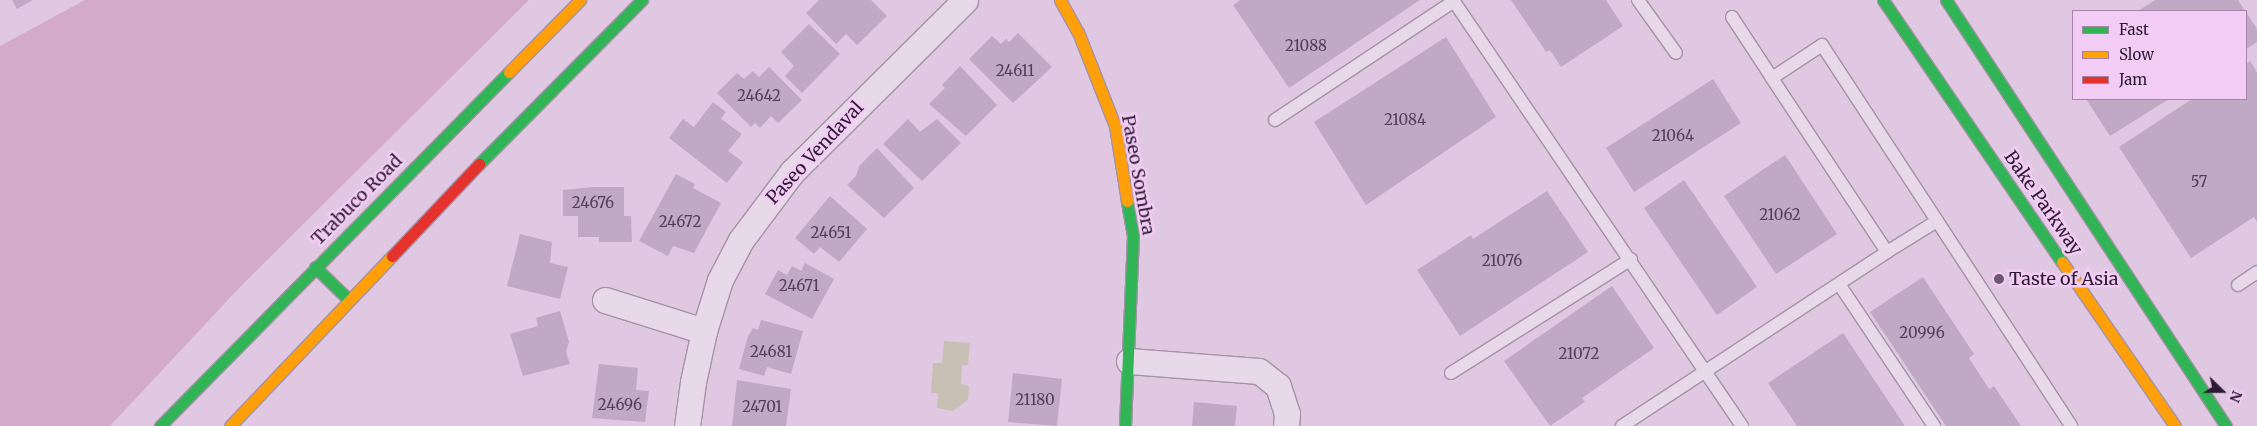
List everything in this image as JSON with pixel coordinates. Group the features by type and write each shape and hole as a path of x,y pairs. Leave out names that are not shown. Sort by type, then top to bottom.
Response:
{"main road":[{"name":"Trabuco Road","path":"160,426 580,0"},
{"path":"230,426 509,132 642,0"},
{"name":"Paseo Sombra","path":"1060,0 1078,32 1114,126 1133,236 1126,426"},
{"name":"Bake Parkway","path":"1882,0 2171,425"},
{"name":"Bake Parkway","path":"1946,0 2226,426"},
{"path":"315,267 349,300"}],"street":[{"name":"Paseo Vendaval","path":"687,426 693,382 704,332 720,280 741,240 767,202 792,172 965,0"},
{"path":"605,300 704,332"},
{"path":"1129,362 1259,371 1278,386 1287,413 1286,426"}],"lane":[{"path":"1638,0 1676,53"},
{"path":"1275,120 1454,1 1631,258 1742,426"},
{"path":"1732,17 1887,252"},
{"path":"1772,78 1822,46 2071,426"},
{"path":"1622,426 1937,221"},
{"path":"1451,373 1631,258"},
{"path":"2238,285 2257,272"},
{"path":"1839,284 1934,426"}],"shaded area":[{"path":"85,0 529,0 240,287 110,426 0,426 0,46"},
{"path":"944,341 970,343 968,365 962,365 961,384 969,386 968,400 953,411 937,408 938,393 931,393 933,363 942,363"}],"building":[{"path":"12,0 33,0 17,9"},
{"path":"819,0 871,0 887,16 857,45 846,34 836,44 806,13"},
{"path":"1240,0 1420,0 1289,88 1233,5"},
{"path":"1511,0 1606,0 1623,26 1561,67 1550,50 1546,52"},
{"path":"2155,0 2238,0 2244,10 2140,10"},
{"path":"2247,14 2257,29 2257,42 2247,48"},
{"path":"809,24 840,54 802,93 785,76 794,66 781,52"},
{"path":"1018,33 1052,67 1013,103 969,59 992,36 1001,44 1006,39 1009,42"},
{"path":"1446,37 1496,117 1366,205 1314,122"},
{"path":"2250,61 2257,72 2257,222 2254,217 2191,258 2119,147 2190,100 2247,100 2247,63"},
{"path":"960,66 997,105 966,136 929,104 945,88 942,85"},
{"path":"769,67 802,100 778,123 771,116 760,128 755,123 751,127 717,93 737,73 744,79 753,71 759,77"},
{"path":"1713,79 1741,123 1634,192 1606,148"},
{"path":"2087,100 2167,100 2110,136"},
{"path":"713,102 726,112 721,119 742,134 728,151 743,162 727,183 669,138 683,119 694,127"},
{"path":"908,119 920,132 937,119 961,143 922,181 883,144"},
{"path":"877,148 914,188 884,218 847,185 856,176 859,166"},
{"path":"1785,155 1837,234 1776,274 1724,196"},
{"path":"676,174 695,184 693,188 721,203 694,253 673,246 668,256 639,241"},
{"path":"1684,180 1757,287 1717,315 1644,208"},
{"path":"593,187 624,187 624,216 631,216 632,242 599,242 599,237 578,237 578,216 563,216 563,190"},
{"path":"1547,191 1588,252 1460,336 1417,270 1471,235 1473,239"},
{"path":"830,196 867,229 839,262 820,247 814,254 795,238"},
{"path":"520,234 552,242 550,263 568,267 560,299 507,286"},
{"path":"805,263 834,279 812,319 765,294 778,270 787,275 792,266 801,271"},
{"path":"1923,277 1974,354 1969,358 1989,389 1994,386 2021,426 1946,426 1870,312"},
{"path":"1612,286 1654,348 1582,398 1585,402 1550,426 1504,361"},
{"path":"560,311 569,342 566,352 570,364 523,376 510,334 538,326 536,318"},
{"path":"761,320 803,331 791,374 767,367 764,376 739,369 748,336 753,328 758,330"},
{"path":"1843,333 1905,426 1797,426 1768,383"},
{"path":"599,364 638,368 636,390 649,391 645,422 592,418"},
{"path":"1013,373 1062,379 1057,426 1008,422"},
{"path":"737,380 791,389 786,426 732,426"},
{"path":"1194,402 1237,406 1235,426 1192,426"}],"traffic: fast":[{"path":"479,164 642,0"},
{"path":"1883,0 2062,262"},
{"path":"1946,0 2226,426"},
{"path":"160,426 509,72"},
{"path":"1125,426 1133,236 1127,201"},
{"path":"315,267 349,300"}],"traffic: slow":[{"path":"509,72 580,0"},
{"path":"1060,0 1078,32 1115,126 1127,201"},
{"path":"230,426 392,256"},
{"path":"2062,262 2175,426"}],"traffic: jam":[{"path":"392,256 479,164"}],"place":[{"name":"Taste of Asia","path":"1999,279"}]}
